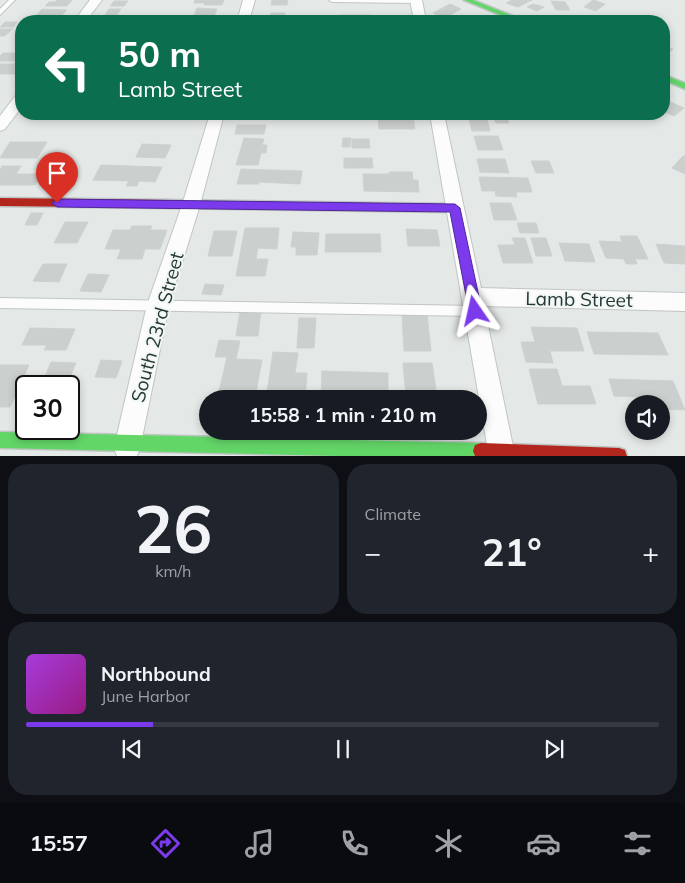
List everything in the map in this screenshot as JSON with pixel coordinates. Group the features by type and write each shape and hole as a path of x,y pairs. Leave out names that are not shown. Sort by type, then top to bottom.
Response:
{"street":[{"path":"85,15 96,0"},
{"path":"245,15 249,0"},
{"path":"467,0 506,15"},
{"path":"416,1 419,15"},
{"path":"670,80 685,86"},
{"path":"0,126 15,106"},
{"name":"South 23rd Street","path":"126,449 158,305 191,205 215,120"},
{"path":"438,120 502,453"},
{"path":"0,202 455,208"},
{"name":"Lamb Street","path":"474,304 685,302"},
{"path":"0,440 126,449 619,456"}],"lane":[{"path":"0,13 12,0"},
{"path":"332,0 416,1"},
{"path":"0,303 158,305 474,304"}],"building":[{"path":"72,0 67,6 45,6 49,2"},
{"path":"195,0 224,0 222,5 204,5 205,3 194,3"},
{"path":"272,0 288,0 287,5 271,5"},
{"path":"512,0 532,0 518,7 506,3"},
{"path":"593,0 605,4 596,11 584,7"},
{"path":"114,1 128,1 124,6 110,6"},
{"path":"551,1 565,2 570,10 556,10"},
{"path":"450,4 461,9 450,15 433,13"},
{"path":"533,4 544,7 537,11 527,7"},
{"path":"197,8 217,9 214,15 194,15"},
{"path":"42,9 67,10 62,15 37,15"},
{"path":"109,9 121,9 117,15 105,15"},
{"path":"271,13 285,13 284,15 270,15"},
{"path":"5,22 15,22 13,27 0,27"},
{"path":"0,29 12,29 5,36 0,36"},
{"path":"3,53 15,53 15,61 0,61 0,56"},
{"path":"0,64 15,64 15,74 0,74"},
{"path":"670,102 684,108 674,116 670,114"},
{"path":"378,120 414,120 415,129 379,129"},
{"path":"469,120 487,120 490,131 472,131"},
{"path":"495,120 508,120 509,123 496,123"},
{"path":"237,125 266,125 264,134 235,134"},
{"path":"474,136 498,136 503,150 478,150"},
{"path":"244,138 264,139 262,145 267,145 266,153 261,153 258,165 236,165"},
{"path":"343,138 351,138 350,147 342,147"},
{"path":"352,139 369,139 370,148 352,148"},
{"path":"10,142 47,142 37,158 0,158"},
{"path":"142,144 171,145 165,158 136,157"},
{"path":"685,156 685,174 672,168"},
{"path":"344,158 372,158 373,168 344,168"},
{"path":"477,159 505,159 509,173 480,172"},
{"path":"531,161 549,161 554,173 536,173"},
{"path":"101,165 162,167 155,182 139,181 137,186 126,186 129,181 93,180"},
{"path":"2,166 21,166 16,174 42,174 35,185 0,185 0,170"},
{"path":"241,169 302,171 300,184 259,182 259,184 237,184"},
{"path":"389,172 412,172 413,180 418,180 419,192 364,191 363,174 390,174"},
{"path":"479,177 528,178 532,192 516,192 517,197 496,196 495,191 482,191"},
{"path":"490,203 511,203 517,220 494,220"},
{"path":"31,213 43,213 37,225 25,225"},
{"path":"65,222 88,222 77,243 54,243"},
{"path":"517,223 536,223 539,233 520,233"},
{"path":"132,226 152,226 150,230 167,230 160,249 145,249 142,259 117,259 121,249 105,249 113,230 130,230"},
{"path":"245,228 279,228 277,249 258,248 256,259 268,259 265,276 236,276"},
{"path":"406,229 437,230 440,246 408,246"},
{"path":"214,231 237,231 232,256 208,256"},
{"path":"293,232 319,233 317,255 296,255 296,247 291,247"},
{"path":"326,234 380,234 381,252 325,252"},
{"path":"620,236 637,236 648,259 635,259 637,264 626,264 624,259 606,258 599,241 622,242"},
{"path":"512,238 525,238 533,263 503,263 498,245 515,245"},
{"path":"531,238 546,238 552,256 536,256"},
{"path":"559,243 589,244 595,262 565,261"},
{"path":"656,244 685,246 685,264 664,263"},
{"path":"43,264 67,264 59,282 33,281"},
{"path":"88,274 109,275 101,292 80,291"},
{"path":"205,284 224,285 221,295 202,294"},
{"path":"240,311 261,311 258,336 236,336"},
{"path":"402,314 427,315 431,351 404,351"},
{"path":"299,318 316,318 314,348 297,348"},
{"path":"531,327 577,328 584,351 550,351 553,363 526,362 521,342 535,342"},
{"path":"30,328 75,329 66,350 44,350 47,345 22,345"},
{"path":"587,332 658,333 668,355 594,354"},
{"path":"219,340 240,341 236,359 262,360 256,390 219,390 227,357 215,357"},
{"path":"273,352 298,353 295,373 307,373 306,390 267,390"},
{"path":"101,360 122,361 116,378 95,377"},
{"path":"51,362 76,363 71,375 46,375"},
{"path":"403,363 432,363 436,390 405,390"},
{"path":"0,365 29,365 24,375 15,375 15,396 10,407 0,407"},
{"path":"529,369 557,369 562,386 590,386 596,404 538,404"},
{"path":"322,371 388,373 388,390 321,390"},
{"path":"609,379 673,381 685,410 670,409 670,395 614,396"}],"traffic: fast":[{"path":"467,0 506,15"},
{"path":"670,80 685,86"},
{"path":"168,204 455,208"},
{"path":"0,440 481,451"}],"traffic: jam":[{"path":"0,202 168,204"},
{"path":"481,451 619,456"}],"route":[{"path":"57,203 455,208 475,311"}]}
